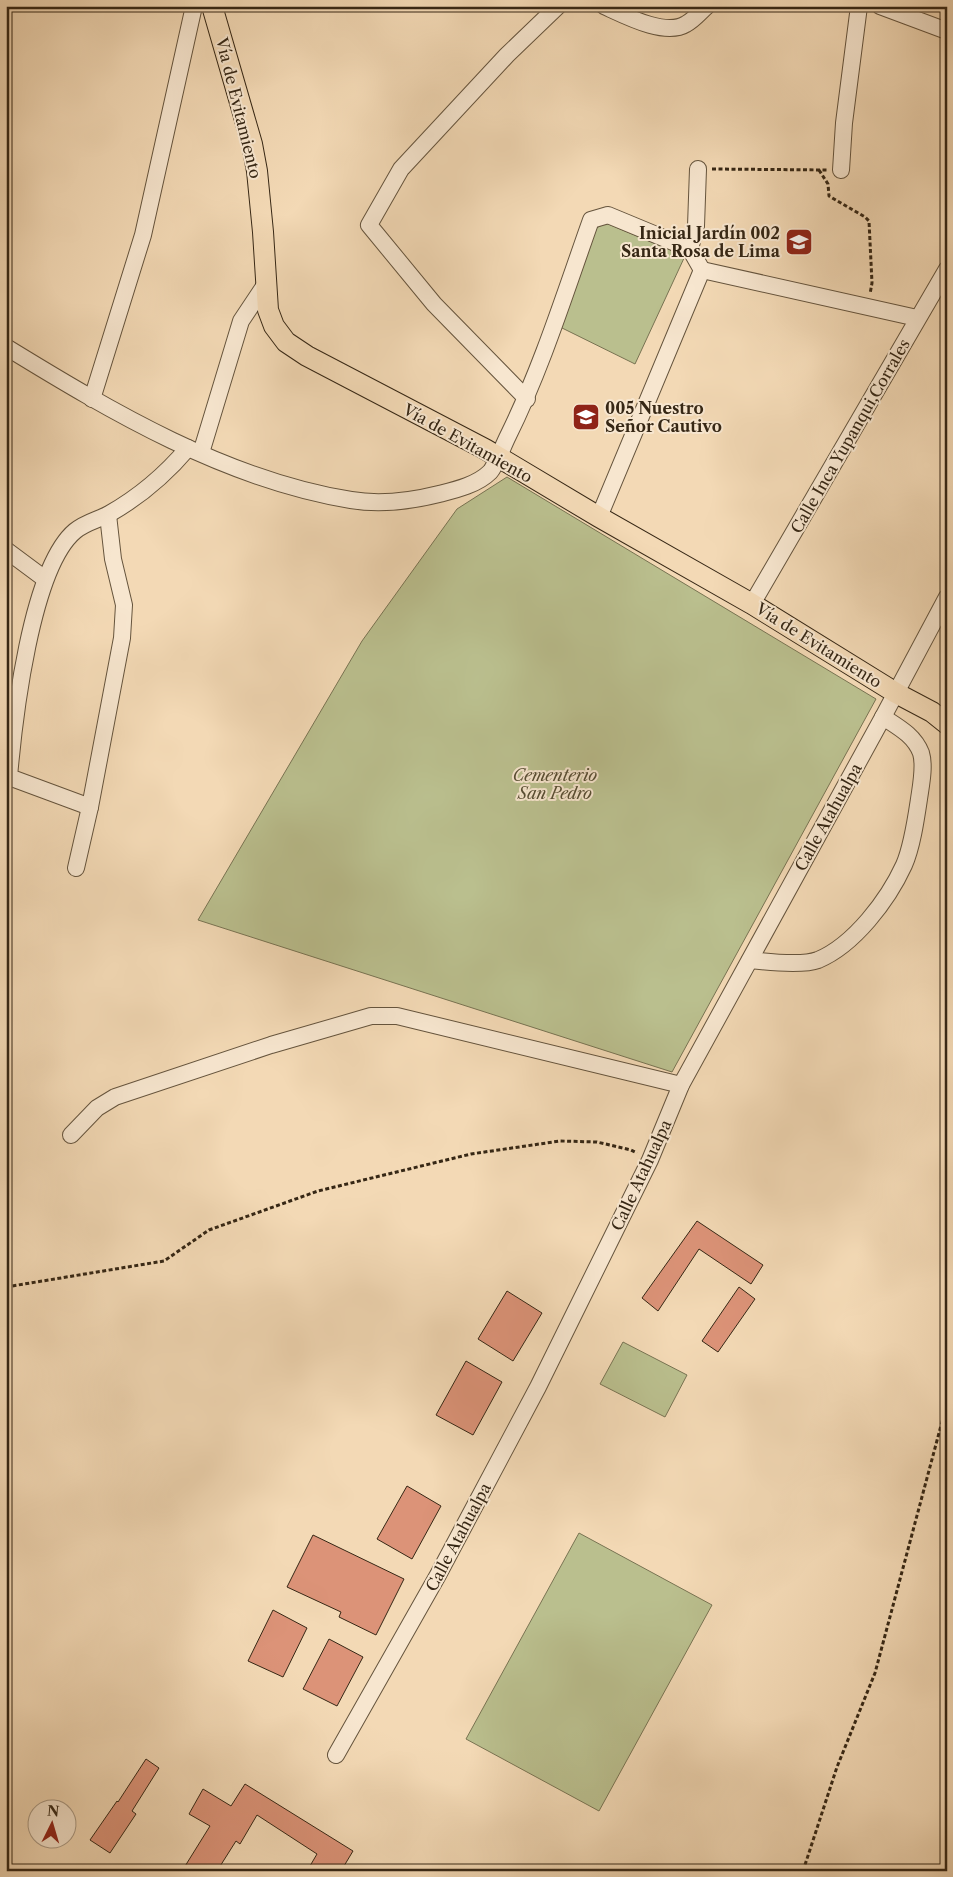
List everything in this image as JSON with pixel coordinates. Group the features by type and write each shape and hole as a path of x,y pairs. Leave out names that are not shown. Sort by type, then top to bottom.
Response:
{"main road":[{"name":"Vía de Evitamiento","path":"212,6 249,135 257,171 268,310 274,326 286,342 307,356 498,457 752,604 896,693 932,712 947,724"}],"street":[{"path":"92,399 143,235 194,6"},
{"path":"526,399 434,304 369,225 401,170 506,55 558,6"},
{"path":"604,6 646,24 668,28 685,25 707,6"},
{"path":"841,170 844,123 859,6"},
{"path":"880,6 947,32"},
{"path":"690,249 696,226 698,169"},
{"path":"6,347 92,399 194,451 298,488 353,501 383,502 414,500 475,482 490,471 526,399 591,220 608,215 690,249 702,270 917,318"},
{"name":"Calle Inca Yupanqui,Corrales","path":"752,604 947,269"},
{"path":"599,517 702,270"},
{"path":"90,807 10,777 10,730 28,642 45,579 60,549 75,531 90,522 108,515 194,451 241,322 267,282"},
{"path":"76,868 90,807 122,638 124,605 112,559 108,515"},
{"path":"6,550 45,579"},
{"name":"Calle Atahualpa","path":"336,1755 438,1576 538,1387 650,1160 681,1085 884,717 947,597"},
{"path":"750,960 784,963 817,960 848,942 882,902 904,864 917,818 922,780 921,755 913,738 884,717"},
{"path":"71,1135 97,1108 115,1097 270,1045 372,1016 397,1016 681,1085"}],"path":[{"path":"698,169 841,170"},
{"path":"818,170 828,184 828,196 869,221 872,283 866,307"},
{"path":"6,1287 164,1261 209,1230 318,1191 471,1154 560,1141 597,1142 631,1150 650,1160"},
{"path":"803,1871 837,1767 875,1673 947,1403"}],"green space":[{"path":"606,223 685,256 635,364 558,326 596,228"},
{"name":"Cementerio San Pedro","path":"507,477 876,699 672,1072 198,920 362,641 457,509"},
{"path":"623,1342 687,1375 665,1417 600,1384"},
{"path":"579,1533 712,1605 599,1811 466,1739"}],"building":[{"path":"697,1221 763,1265 751,1284 699,1249 658,1311 642,1298"},
{"path":"739,1287 755,1299 718,1352 702,1341"},
{"path":"507,1291 542,1313 513,1361 478,1339"},
{"path":"466,1361 502,1382 473,1435 436,1415"},
{"path":"407,1486 441,1506 412,1559 377,1539"},
{"path":"313,1535 404,1579 376,1635 339,1617 341,1612 287,1587"},
{"path":"273,1610 307,1628 283,1677 248,1661"},
{"path":"329,1639 363,1657 337,1706 303,1689"},
{"path":"146,1759 159,1768 132,1811 136,1814 110,1853 90,1840"},
{"path":"245,1784 353,1851 341,1871 307,1871 317,1854 257,1815 240,1844 236,1841 217,1871 182,1871 210,1826 189,1814 203,1789 231,1806"}],"place":[{"name":"Inicial Jardín 002 Santa Rosa de Lima","path":"799,242"},
{"name":"005 Nuestro Señor Cautivo","path":"586,417"}]}
